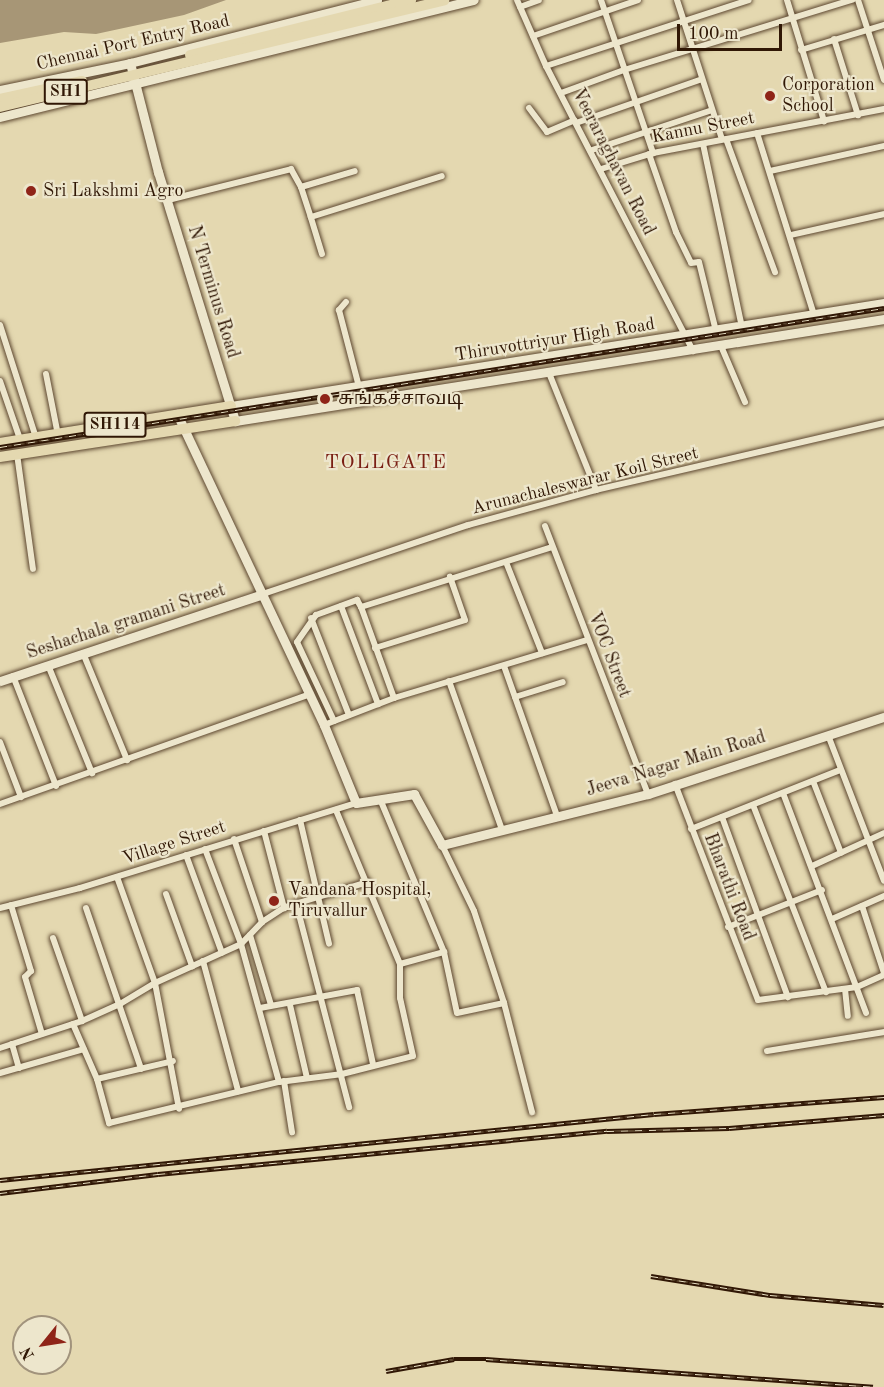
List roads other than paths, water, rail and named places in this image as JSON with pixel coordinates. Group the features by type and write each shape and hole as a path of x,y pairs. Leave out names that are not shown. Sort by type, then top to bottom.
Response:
{"main road":[{"path":"132,73 411,0"},
{"path":"132,73 444,0"},
{"name":"SH1","path":"0,99 132,73"},
{"name":"SH1","path":"0,107 132,73"},
{"name":"SH114","path":"0,443 231,406"},
{"name":"SH114","path":"0,457 235,421"}],"street":[{"name":"Chennai Port Entry Road","path":"0,90 132,73 377,0"},
{"path":"0,117 132,73 474,0"},
{"path":"519,3 539,0"},
{"path":"601,0 676,232 691,263 699,262 716,331"},
{"path":"533,36 638,0"},
{"path":"677,0 711,110 775,272"},
{"path":"546,66 749,0"},
{"path":"787,0 824,121"},
{"path":"561,93 624,70 852,0"},
{"path":"858,0 884,80"},
{"name":"Veeraraghavan Road","path":"519,3 546,66 592,150 693,351"},
{"path":"801,50 884,25"},
{"path":"834,39 858,115"},
{"name":"N Terminus Road","path":"132,73 235,421"},
{"path":"529,108 547,132 702,80"},
{"path":"592,150 711,110"},
{"name":"Kannu Street","path":"601,169 651,154 884,110"},
{"path":"757,133 791,235 814,315"},
{"path":"702,144 742,327"},
{"path":"770,171 884,146"},
{"path":"168,200 291,169 301,187 322,254"},
{"path":"301,187 355,171"},
{"path":"310,217 442,176"},
{"path":"791,235 884,214"},
{"path":"346,302 339,310 358,387"},
{"name":"Thiruvottriyur High Road","path":"231,406 884,303"},
{"name":"Thiruvottriyur High Road","path":"235,421 693,351 884,319"},
{"path":"0,325 36,438"},
{"path":"721,346 745,402"},
{"path":"549,373 596,490"},
{"path":"46,374 58,435"},
{"path":"0,381 20,439"},
{"path":"177,414 310,694 356,803 414,795 442,845 474,911 504,1003 532,1113"},
{"name":"Arunachaleswarar Koil Street","path":"263,594 468,525 596,490 884,423"},
{"path":"17,454 33,569"},
{"name":"VOC Street","path":"545,526 648,794"},
{"path":"360,607 552,547"},
{"path":"506,562 542,654"},
{"path":"375,648 465,620 450,577"},
{"name":"Seshachala gramani Street","path":"0,681 263,594"},
{"path":"334,721 297,642 311,618 341,606 357,600 394,698"},
{"path":"341,606 378,704"},
{"path":"311,618 349,715"},
{"path":"324,725 394,698 587,640"},
{"path":"83,653 127,760"},
{"path":"48,665 92,773"},
{"path":"504,666 557,816"},
{"path":"13,676 56,786"},
{"path":"449,681 502,830"},
{"path":"515,697 563,682"},
{"path":"0,804 310,694"},
{"name":"Jeeva Nagar Main Road","path":"442,845 648,794 884,717"},
{"path":"828,735 884,881"},
{"path":"0,742 21,797"},
{"path":"691,829 840,770"},
{"path":"813,781 841,853"},
{"name":"Bharathi Road","path":"675,784 728,927 758,1000 788,997"},
{"path":"783,793 822,890 866,1013"},
{"path":"380,799 444,952 457,1013 504,1003"},
{"name":"Village Street","path":"0,908 117,877 356,803"},
{"path":"753,805 788,903 826,992"},
{"path":"73,1024 97,1079 109,1123 179,1108 238,1091 281,1082 342,1074 373,1064 413,1056 400,998 400,964 368,882 336,810"},
{"path":"722,817 788,997 857,987 884,974 862,906"},
{"path":"300,820 329,944"},
{"path":"264,831 285,908"},
{"path":"812,866 884,833"},
{"path":"234,839 262,922"},
{"path":"206,849 241,944 281,1082 292,1132"},
{"path":"186,855 222,952"},
{"path":"117,877 154,983 173,1061 179,1108"},
{"path":"0,1048 82,1021 120,1004 154,983 241,944 262,922 296,903 320,899 368,882"},
{"path":"728,927 822,890"},
{"path":"166,894 192,966"},
{"path":"832,919 884,896"},
{"path":"296,903 349,1107"},
{"path":"11,905 31,970 25,977 42,1034"},
{"path":"86,908 141,1069"},
{"path":"250,935 271,1005"},
{"path":"54,938 82,1021"},
{"path":"400,964 444,952"},
{"path":"202,961 238,1091"},
{"path":"844,989 848,1016"},
{"path":"260,1008 271,1005 290,1005 357,990 373,1064"},
{"path":"290,1005 307,1078"},
{"path":"766,1051 884,1032"},
{"path":"12,1044 19,1068"},
{"path":"0,1073 84,1049"},
{"path":"97,1079 173,1061"}],"railway":[{"path":"0,447 884,308"},
{"path":"0,1180 654,1114 884,1097"},
{"path":"0,1193 158,1174 607,1131 729,1128 884,1115"},
{"path":"651,1276 770,1295 884,1305"},
{"path":"386,1371 454,1359 486,1359 873,1387"}],"place":[{"name":"Corporation School","path":"770,96"},
{"name":"Sri Lakshmi Agro","path":"31,191"},
{"name":"சுங்கச்சாவடி","path":"325,399"},
{"name":"Vandana Hospital, Tiruvallur","path":"274,901"}],"district":[{"name":"TOLLGATE","path":"386,463"}]}
